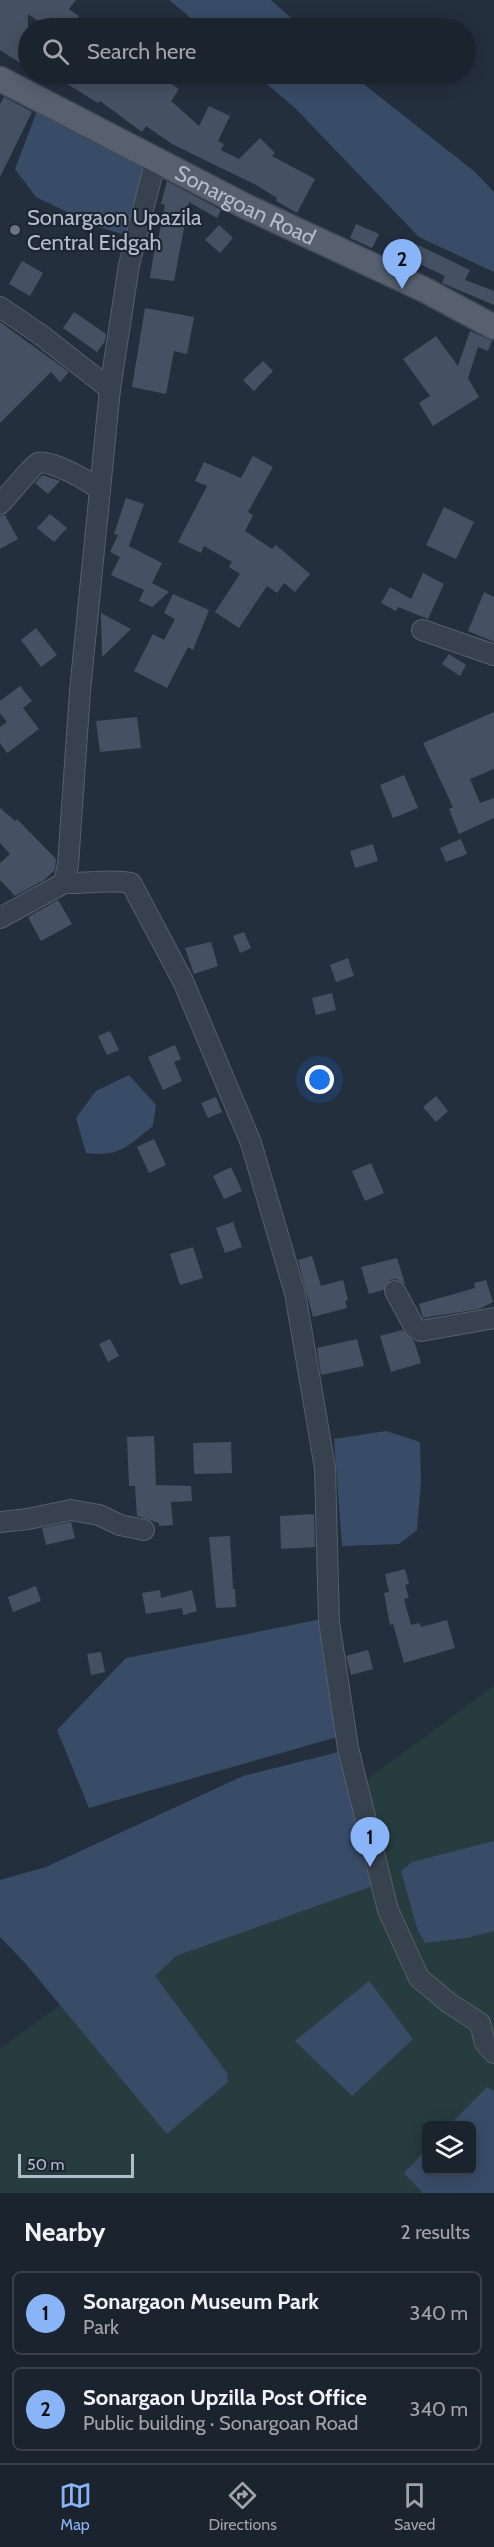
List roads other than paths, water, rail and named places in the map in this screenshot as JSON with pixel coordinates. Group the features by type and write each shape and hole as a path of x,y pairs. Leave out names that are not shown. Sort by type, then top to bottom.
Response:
{"main road":[{"name":"Sonargoan Road","path":"0,79 247,207 423,289 494,327"}],"street":[{"path":"64,883 68,865 80,692 110,389 129,265 156,159"},
{"path":"0,307 41,334 110,389"},
{"path":"0,504 36,464 45,462 92,482 100,491"},
{"path":"422,630 494,655"},
{"path":"0,918 64,883 90,884 113,880 131,883 183,981 251,1143 295,1293 325,1468 329,1622 346,1736 388,1910 419,1978 449,2003 480,2023 485,2043 494,2053"},
{"path":"395,1291 416,1328 421,1331 494,1318"},
{"path":"0,1522 28,1520 70,1510 99,1515 120,1525 144,1530"}],"water":[{"path":"169,0 271,0 291,18 191,18"},
{"path":"267,84 364,84 475,172 494,192 494,272 419,237 295,108"},
{"path":"37,111 153,166 133,237 98,227 36,197 15,169"},
{"path":"129,1075 156,1105 153,1126 130,1144 116,1151 86,1153 76,1118 96,1091"},
{"path":"386,1431 420,1442 421,1482 417,1530 399,1544 342,1546 334,1439"},
{"path":"322,1619 344,1735 89,1808 57,1730 126,1658"},
{"path":"346,1750 378,1884 176,1956 155,1976 227,2073 228,2082 167,2134 26,1964 0,1937 0,1880 46,1867 243,1776"},
{"path":"494,1841 494,1931 466,1938 425,1943 417,1928 401,1871 412,1862"},
{"path":"369,1981 413,2039 352,2096 295,2041"},
{"path":"487,2087 494,2091 494,2193 423,2193 404,2173 422,2154 422,2175 476,2175 476,2121 454,2121"}],"place":[{"name":"Sonargaon Upazila Central Eidgah","path":"15,230"},
{"name":"Sonargaon Upzilla Post Office","path":"402,289"},
{"name":"Sonargaon Museum Park","path":"370,1867"}]}
